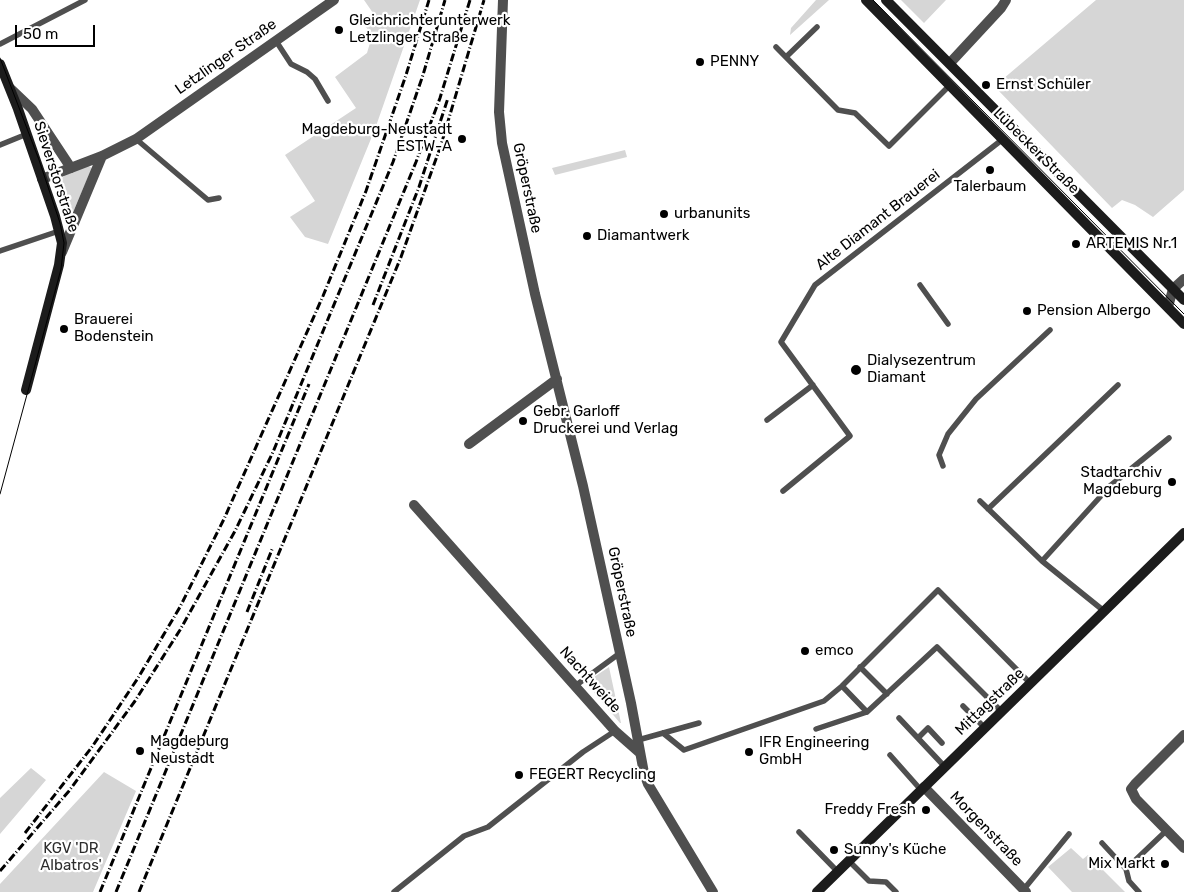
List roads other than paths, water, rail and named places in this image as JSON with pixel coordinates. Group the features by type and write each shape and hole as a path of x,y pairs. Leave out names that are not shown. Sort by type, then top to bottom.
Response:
{"main road":[{"name":"Lübecker Straße","path":"866,0 1184,324"},
{"name":"Lübecker Straße","path":"886,0 1184,300"},
{"name":"Sieverstorstraße","path":"0,64 11,89 60,231 61,253 26,390"},
{"name":"Mittagstraße","path":"817,892 1184,533"}],"street":[{"name":"Letzlinger Straße","path":"42,179 102,156 136,139 334,0"},
{"name":"Gröperstraße","path":"503,0 499,112 500,135 533,285 584,486 640,753"},
{"path":"950,63 1001,8 1006,0"},
{"path":"11,89 32,109 71,168"},
{"path":"61,253 102,156"},
{"path":"1168,307 1173,289 1184,279"},
{"path":"469,444 557,380"},
{"name":"Nachtweide","path":"414,505 616,731 640,753"},
{"path":"1184,735 1131,789 1136,798 1184,848"},
{"path":"640,753 648,784 714,892"},
{"name":"Morgenstraße","path":"923,789 1025,891"}],"lane":[{"path":"0,44 85,0"},
{"path":"786,57 818,27"},
{"path":"276,41 291,64 307,72 315,79 328,101"},
{"path":"776,46 838,110 855,113 889,146 950,85"},
{"path":"0,145 27,134"},
{"path":"136,139 208,200 219,198"},
{"name":"Alte Diamant Brauerei","path":"783,491 850,436 781,342 815,285 1003,139"},
{"path":"0,252 60,231"},
{"path":"920,285 948,324"},
{"path":"943,466 939,454 948,434 976,399 1050,330"},
{"path":"768,420 813,384"},
{"path":"988,509 1118,385"},
{"path":"1042,561 1110,486 1169,438"},
{"path":"980,501 1042,561 1104,611"},
{"path":"663,733 684,750 824,701 842,686 938,590 1031,684"},
{"path":"816,729 867,712 937,647 1002,712"},
{"path":"575,686 620,653"},
{"path":"860,666 888,694"},
{"path":"842,686 867,712"},
{"path":"963,706 986,728"},
{"path":"899,718 945,767"},
{"path":"638,740 699,723"},
{"path":"918,738 928,728 942,743"},
{"path":"394,892 464,836 488,826 583,752 616,731"},
{"path":"890,755 923,789"},
{"path":"1126,869 1167,830"},
{"path":"799,832 838,872"},
{"path":"1025,891 1069,834"},
{"path":"1102,843 1126,869 1129,881 1139,892"},
{"path":"849,861 869,881 886,882 896,892"}],"tram line":[{"path":"873,0 1184,314"},
{"path":"0,58 39,160 60,223 64,243 61,269 0,494"}],"railway":[{"path":"25,833 92,747 138,678 180,607 224,519 323,296 366,191 406,75 429,0"},
{"path":"0,871 69,791 135,701 180,630 235,531 273,452 393,162 423,75 445,0"},
{"path":"116,892 416,162 440,98 470,0"},
{"path":"139,892 401,257 441,145 484,0"},
{"path":"373,305 419,187 448,98"},
{"path":"100,892 309,384"},
{"path":"247,612 273,547"}],"place":[{"name":"Gleichrichterunterwerk Letzlinger Straße","path":"339,30"},
{"name":"PENNY","path":"700,62"},
{"name":"Ernst Schüler","path":"986,85"},
{"name":"Magdeburg-Neustadt ESTW-A","path":"462,139"},
{"name":"Talerbaum","path":"990,170"},
{"name":"urbanunits","path":"664,214"},
{"name":"Diamantwerk","path":"587,236"},
{"name":"ARTEMIS Nr.1","path":"1076,244"},
{"name":"Pension Albergo","path":"1027,311"},
{"name":"Brauerei Bodenstein","path":"64,329"},
{"name":"Dialysezentrum Diamant","path":"856,370"},
{"name":"Gebr. Garloff Druckerei und Verlag","path":"523,421"},
{"name":"Stadtarchiv Magdeburg","path":"1172,482"},
{"name":"emco","path":"805,651"},
{"name":"Magdeburg Neustadt","path":"140,751"},
{"name":"IFR Engineering GmbH","path":"749,752"},
{"name":"FEGERT Recycling","path":"519,775"},
{"name":"Freddy Fresh","path":"926,810"},
{"name":"Sunny's Küche","path":"834,850"},
{"name":"Mix Markt","path":"1165,864"}],"park label":[{"name":"KGV 'DR Albatros'","path":"71,858"}]}
